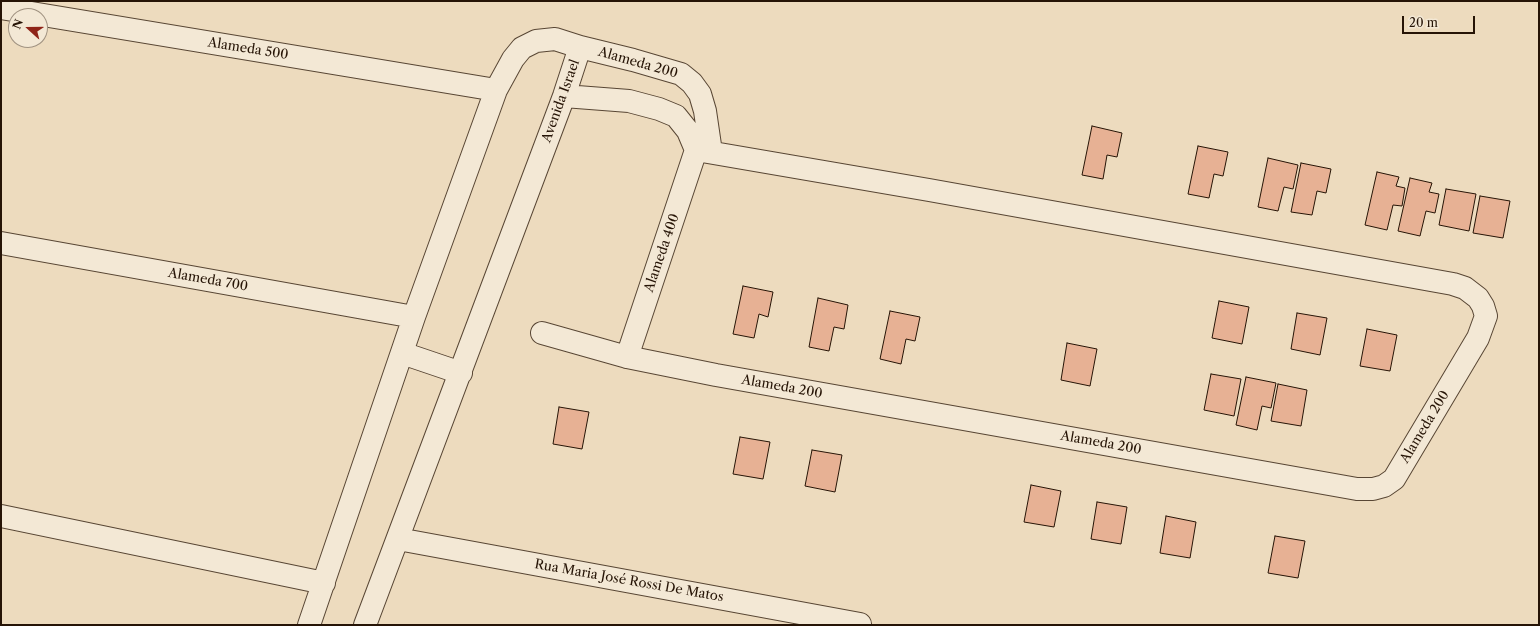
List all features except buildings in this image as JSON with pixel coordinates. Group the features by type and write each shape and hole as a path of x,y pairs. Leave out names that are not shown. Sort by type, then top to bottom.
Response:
{"street":[{"name":"Alameda 500","path":"1,8 496,90"},
{"name":"Avenida Israel","path":"309,625 414,317 496,90 513,59 522,48 536,41 555,39 580,47 564,96 365,625"},
{"name":"Alameda 200","path":"542,332 627,357 723,376 1357,489 1373,489 1384,486 1394,479 1478,338 1486,316 1483,306 1478,298 1465,288 1453,284 703,151 704,110 700,94 692,82 681,74 580,47"},
{"path":"564,96 630,101 659,109 676,116 703,151"},
{"name":"Alameda 400","path":"627,357 703,151"},
{"name":"Alameda 700","path":"1,243 414,317"},
{"path":"402,353 461,372"},
{"path":"1,516 324,583"},
{"name":"Rua Maria José Rossi De Matos","path":"398,539 860,624"}]}
